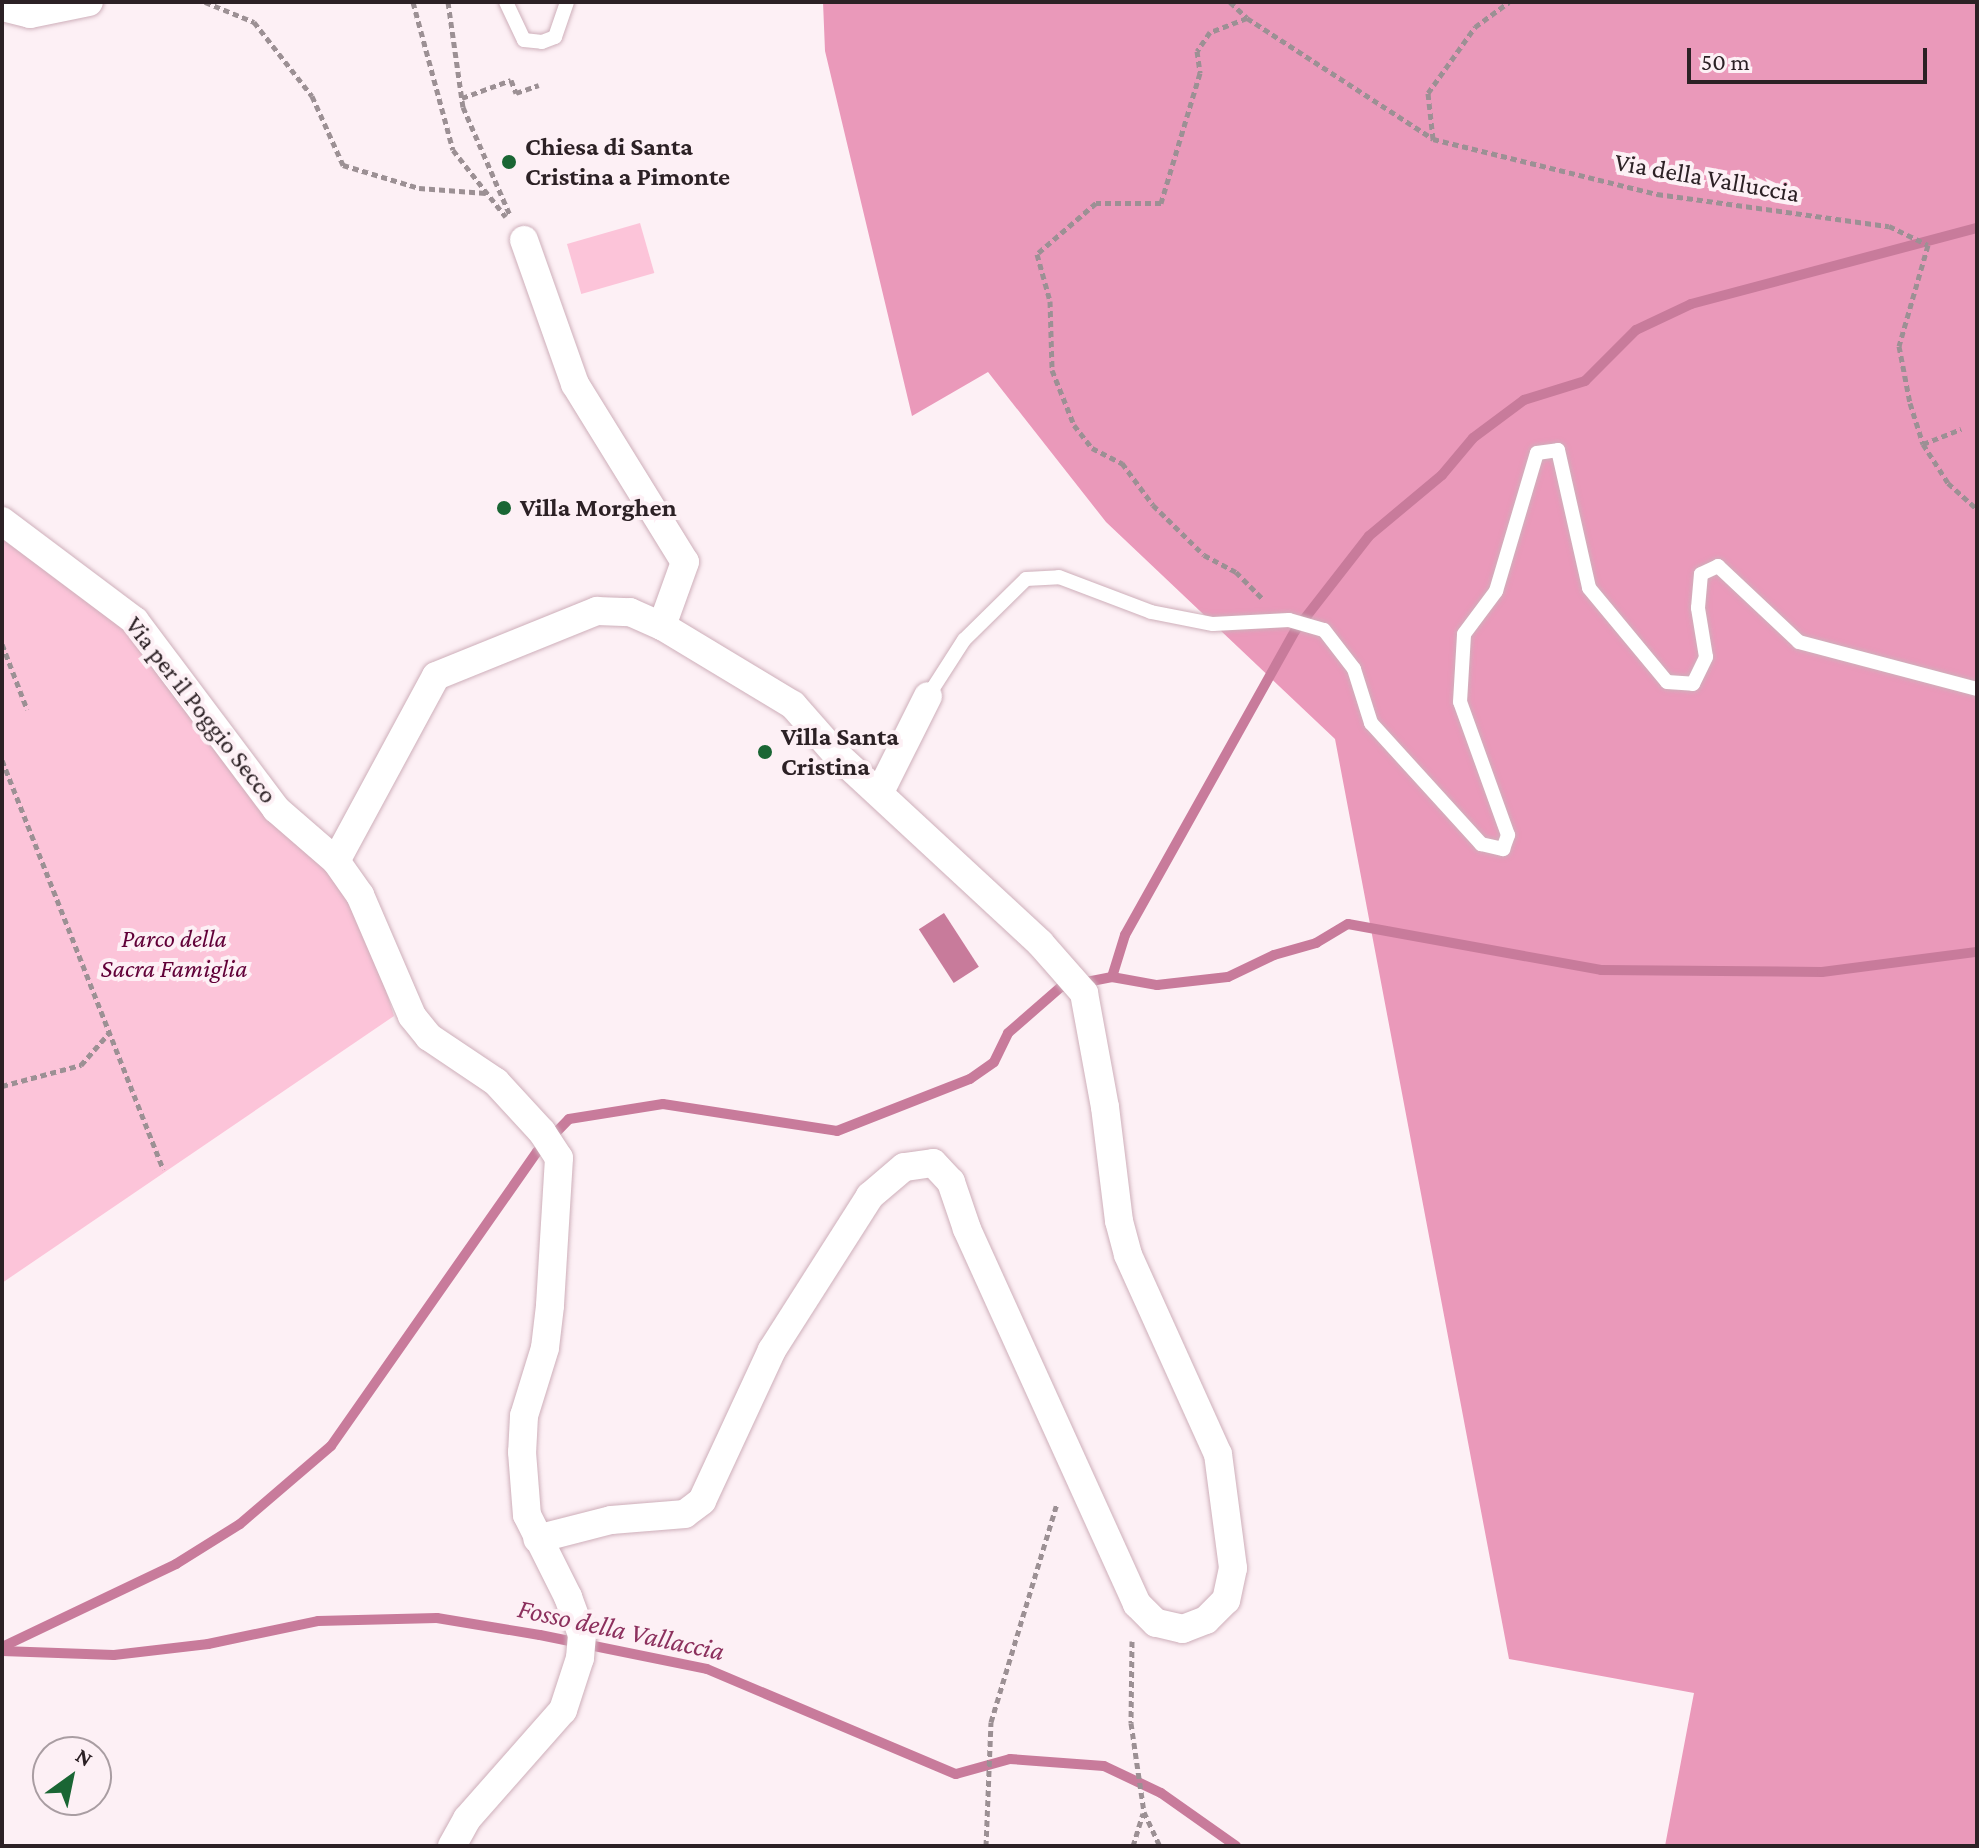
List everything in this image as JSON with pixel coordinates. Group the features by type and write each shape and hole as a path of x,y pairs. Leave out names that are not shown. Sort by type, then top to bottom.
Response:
{"street":[{"path":"2,7 30,14 89,2"},
{"path":"524,240 575,384 685,562 662,626"},
{"name":"Via per il Poggio Secco","path":"2,521 135,621 276,809 336,861 379,931 389,969 412,1016 429,1037 496,1082 548,1140 562,1170 545,1348 524,1416 522,1452 527,1515 581,1646 563,1710 467,1819 452,1846"},
{"path":"336,861 436,676 597,611 630,612 662,626 793,705 1040,943 1084,993 1105,1107 1119,1221 1138,1280 1218,1454 1233,1568 1226,1600 1206,1620 1183,1629 1156,1623 1137,1604 967,1229 951,1182 933,1163 918,1164 887,1177 870,1196 795,1309 702,1501 685,1514 611,1520 537,1539"},
{"path":"880,792 928,696"}],"lane":[{"path":"506,2 524,40 542,42 555,37 567,2"},
{"path":"928,696 964,640 1026,579 1059,577 1151,612 1213,624 1289,620 1324,630 1354,669 1371,723 1481,844 1503,849 1508,835 1460,702 1464,634 1496,591 1537,453 1558,450 1589,588 1667,682 1693,684 1706,657 1698,608 1701,574 1718,566 1799,642 1977,689"}],"path":[{"path":"205,2 254,22 312,96 343,165 419,188 486,193 453,150 413,2"},
{"path":"448,2 462,98 483,160 524,240"},
{"name":"Via della Valluccia","path":"1230,2 1247,18 1433,139 1657,194 1889,226 1928,245 1899,346 1923,444 1948,483 1977,509"},
{"path":"1433,139 1428,93 1475,27 1509,2"},
{"path":"1247,18 1210,32 1197,51 1200,73 1161,203 1096,203 1037,254 1050,301 1052,370 1074,425 1092,448 1122,463 1153,505 1204,555 1236,572 1289,620"},
{"path":"462,98 511,80 516,93 539,85"},
{"path":"1923,444 1961,429"},
{"path":"2,644 27,709"},
{"path":"2,760 163,1169"},
{"path":"2,1086 81,1065 109,1033"},
{"path":"986,1846 991,1722 1058,1503 1080,1484"},
{"path":"1137,1604 1129,1661 1144,1812 1160,1846"},
{"path":"1133,1846 1144,1812"}],"green space":[{"path":"640,223 654,273 581,294 567,244"},
{"name":"Parco della Sacra Famiglia","path":"2,529 134,633 327,862 366,925 394,1016 2,1283"}],"shaded area":[{"path":"823,2 1977,2 1977,1846 1665,1846 1694,1693 1509,1659 1335,739 1106,522 988,372 912,416 825,51"},
{"path":"944,913 979,967 954,983 919,929"}],"waterway":[{"path":"1112,977 1125,935 1295,631 1369,536 1442,475 1473,438 1524,400 1585,381 1636,330 1691,304 1977,228"},
{"path":"2,1647 176,1564 240,1524 331,1446 537,1152 569,1119 663,1104 837,1131 970,1079 994,1062 1008,1033 1061,987 1112,977 1157,985 1228,977 1274,955 1316,943 1348,924 1601,970 1822,972 1977,952"},
{"name":"Fosso della Vallaccia","path":"2,1651 114,1655 208,1644 318,1621 437,1618 540,1635 707,1669 956,1774 1010,1759 1104,1766 1161,1793 1236,1846"}],"place":[{"name":"Chiesa di Santa Cristina a Pimonte","path":"509,162"},
{"name":"Villa Morghen","path":"504,508"},
{"name":"Villa Santa Cristina","path":"765,752"}]}
